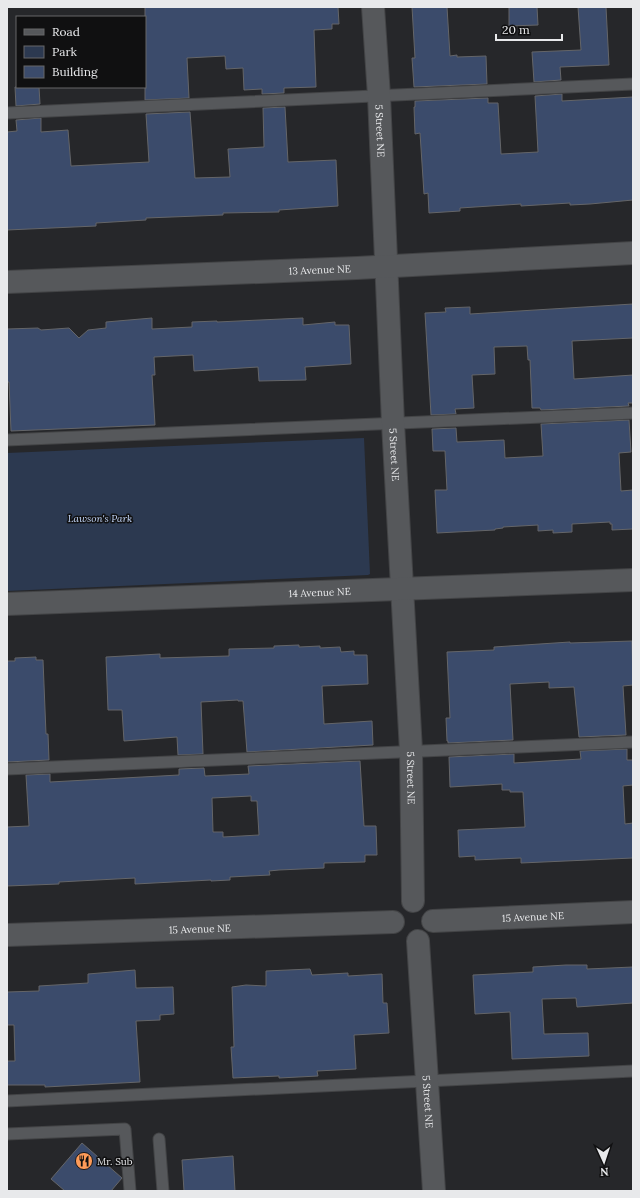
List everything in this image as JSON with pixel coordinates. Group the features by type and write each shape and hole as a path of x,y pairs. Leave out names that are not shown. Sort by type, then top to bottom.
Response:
{"street":[{"name":"5 Street NE","path":"374,7 393,423 411,751 413,901"},
{"name":"13 Avenue NE","path":"7,282 387,266 633,253"},
{"name":"14 Avenue NE","path":"7,604 633,580"},
{"path":"413,901 424,904 429,909 433,921 429,933 424,938 418,941 406,940 396,933 393,915 401,905 413,901"},
{"name":"15 Avenue NE","path":"433,921 633,912"},
{"name":"15 Avenue NE","path":"7,935 393,922"},
{"name":"5 Street NE","path":"418,941 434,1191"}],"lane":[{"path":"7,113 633,84"},
{"path":"7,440 633,413"},
{"path":"7,769 633,742"},
{"path":"7,1101 633,1071"},
{"path":"7,1134 125,1129 130,1191"},
{"path":"159,1139 163,1191"}],"green space":[{"name":"Lawson's Park","path":"364,438 370,574 368,575 7,591 7,453"}],"building":[{"path":"145,7 338,7 339,24 332,24 332,29 314,30 316,87 284,88 284,93 262,94 262,89 244,90 243,68 226,69 225,56 187,58 189,98 145,100"},
{"path":"412,7 447,7 450,56 486,56 487,84 414,87 412,58 415,58"},
{"path":"509,7 537,7 538,25 509,26"},
{"path":"578,7 606,7 609,65 560,67 561,80 534,82 532,52 581,50"},
{"path":"15,87 39,88 40,104 16,106"},
{"path":"562,94 562,101 633,97 633,200 570,205 570,203 521,206 521,204 460,208 460,211 429,213 428,193 424,194 420,133 415,134 415,101 488,98 488,103 498,103 501,154 538,152 535,96"},
{"path":"285,107 288,162 336,160 338,206 279,210 279,212 223,213 223,215 146,218 146,220 96,223 96,226 7,230 7,132 17,131 16,120 41,118 41,132 68,130 71,166 149,162 146,114 190,112 195,178 230,177 228,149 264,147 263,108"},
{"path":"633,304 633,338 572,341 574,379 633,375 633,403 628,403 629,406 541,410 540,408 532,408 530,360 528,360 527,346 494,347 495,374 472,375 474,408 455,409 456,414 431,415 425,313 446,312 445,308 470,307 470,314"},
{"path":"152,318 152,329 192,327 192,322 303,318 303,325 335,322 335,325 349,325 351,364 305,367 306,380 259,381 258,367 194,371 193,355 154,357 155,375 152,375 155,425 11,431 9,382 7,382 7,329 38,328 41,330 69,328 79,338 88,330 106,328 106,322"},
{"path":"629,420 631,452 619,453 621,491 633,490 633,529 612,530 612,524 610,524 610,522 572,524 572,532 553,533 553,530 538,531 538,525 503,527 495,530 437,533 435,490 447,490 445,451 433,451 432,429 456,428 457,442 504,440 505,458 543,456 541,424"},
{"path":"632,641 633,685 623,686 626,735 579,737 574,687 549,688 549,682 510,684 513,740 448,743 446,718 450,718 447,652 494,650 494,647 570,642"},
{"path":"299,645 299,647 340,647 341,652 354,651 354,655 367,655 368,684 322,686 324,724 372,721 373,745 247,752 243,701 238,700 201,702 203,754 178,755 177,737 124,741 122,710 108,710 106,657 160,654 160,658 229,656 229,649 274,648 274,646"},
{"path":"36,657 36,660 43,660 46,734 48,734 49,760 7,762 7,661 15,661 15,658"},
{"path":"627,749 627,760 633,760 633,785 623,786 625,824 633,823 633,858 521,863 521,858 475,860 475,856 459,857 458,830 525,827 523,792 510,792 510,790 502,790 502,784 450,787 449,757 514,754 514,763 581,759 580,751"},
{"path":"360,761 364,826 376,826 377,855 365,855 365,862 324,863 324,868 269,871 270,875 230,877 230,880 135,884 135,878 59,882 59,884 7,886 7,827 29,826 26,775 50,774 50,782 179,775 179,769 204,768 205,776 249,774 248,766","holes":["251,796 251,801 257,801 259,835 223,837 223,832 213,832 212,798"]},
{"path":"587,965 587,969 633,967 633,1003 577,1007 576,998 542,999 544,1034 588,1033 589,1056 512,1059 510,1012 475,1014 473,975 533,972 533,967"},
{"path":"310,969 312,975 348,973 348,976 382,974 383,1003 387,1003 389,1033 354,1035 356,1069 317,1071 318,1076 233,1078 231,1047 234,1047 232,987 246,985 266,986 266,971"},
{"path":"135,970 136,988 173,987 174,1014 160,1015 160,1020 136,1021 140,1082 45,1087 45,1085 7,1085 7,1061 15,1061 14,1025 7,1025 7,992 39,991 39,986 88,983 88,974"},
{"name":"Mr. Sub","path":"82,1143 122,1178 111,1191 65,1191 51,1179"},
{"path":"233,1156 235,1191 184,1191 182,1160"}],"place":[{"name":"Mr. Sub","path":"84,1161"}]}
